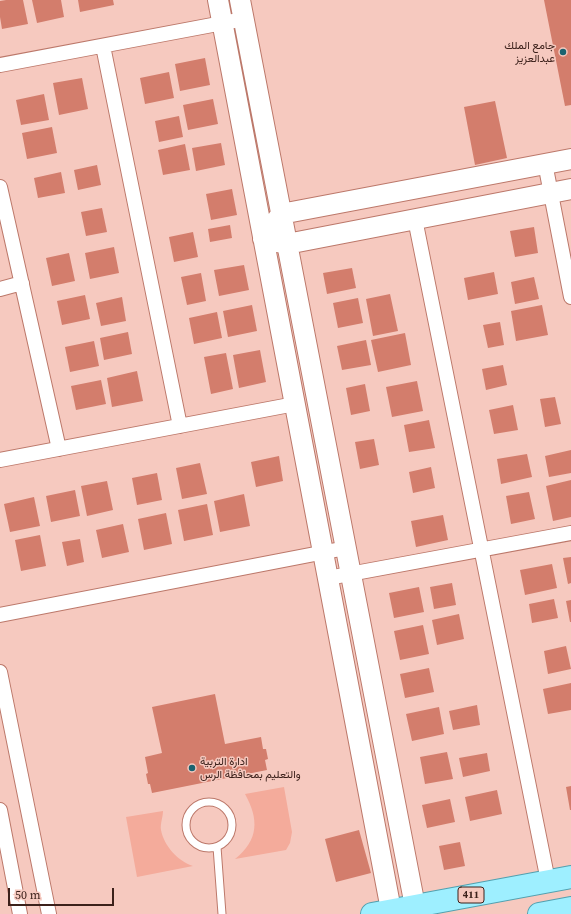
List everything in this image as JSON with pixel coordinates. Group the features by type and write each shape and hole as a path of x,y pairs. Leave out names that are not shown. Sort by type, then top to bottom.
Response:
{"main road":[{"name":"411","path":"381,912 571,877"},
{"path":"539,914 571,908"}],"street":[{"path":"218,0 328,578 381,912"},
{"path":"0,65 222,23 242,9 415,906"},
{"path":"102,46 180,426"},
{"path":"264,239 281,214 571,159"},
{"path":"545,163 571,297"},
{"path":"0,187 59,449"},
{"path":"264,239 287,244 571,189"},
{"path":"415,219 548,881"},
{"path":"0,289 22,283"},
{"path":"0,460 295,404"},
{"path":"328,578 571,533"},
{"path":"0,615 346,548"},
{"path":"0,672 49,914"},
{"path":"0,810 20,914"}],"lane":[{"path":"205,801 213,801 220,804 230,815 232,822 232,830 229,837 224,843 217,847 202,847 195,844 189,838 186,831 185,823 187,815 191,809 205,801"},
{"path":"217,847 222,914"}],"shaded area":[{"path":"284,787 292,832 290,843 286,850 235,859 249,844 254,829 253,812 245,794"},
{"path":"163,811 161,828 165,842 177,857 193,866 137,877 126,817"}],"building":[{"path":"23,0 28,24 2,29 0,1"},
{"path":"32,0 61,0 64,17 37,23"},
{"path":"78,0 113,0 114,5 80,12"},
{"name":"جامع الملك عبدالعزيز","path":"544,0 571,0 571,105 565,106"},
{"path":"205,58 210,85 180,91 175,64"},
{"path":"169,72 174,98 145,104 140,78"},
{"path":"82,78 88,109 59,115 53,83"},
{"path":"44,94 49,120 21,125 16,100"},
{"path":"213,99 218,124 188,130 183,105"},
{"path":"495,101 507,158 475,165 464,107"},
{"path":"179,116 183,137 159,142 155,121"},
{"path":"52,127 57,153 27,159 22,133"},
{"path":"221,143 225,165 196,171 192,148"},
{"path":"185,144 190,170 163,175 158,150"},
{"path":"97,165 101,185 78,190 74,170"},
{"path":"61,172 65,193 38,198 34,178"},
{"path":"232,189 237,215 211,220 206,194"},
{"path":"102,208 107,232 86,236 81,212"},
{"path":"230,225 232,238 210,242 208,229"},
{"path":"534,227 538,253 515,257 510,231"},
{"path":"193,232 198,257 174,262 169,237"},
{"path":"114,247 119,273 90,279 85,253"},
{"path":"69,253 75,281 52,286 46,258"},
{"path":"244,265 249,290 219,296 214,270"},
{"path":"352,268 356,288 327,294 323,273"},
{"path":"494,272 498,294 468,300 464,278"},
{"path":"201,273 206,301 187,305 181,277"},
{"path":"534,277 539,299 515,304 511,282"},
{"path":"390,294 398,331 373,336 366,299"},
{"path":"85,295 90,319 62,325 57,301"},
{"path":"122,297 126,321 101,326 96,303"},
{"path":"358,298 363,323 338,328 333,303"},
{"path":"252,305 257,331 228,337 223,311"},
{"path":"542,305 548,335 516,341 511,311"},
{"path":"217,312 222,338 194,344 189,318"},
{"path":"500,322 504,345 488,348 483,325"},
{"path":"128,332 132,354 104,360 100,338"},
{"path":"405,333 411,365 378,372 371,340"},
{"path":"366,340 371,365 342,370 337,346"},
{"path":"94,341 99,366 70,372 65,347"},
{"path":"260,350 266,382 239,388 233,355"},
{"path":"226,353 233,389 211,394 204,357"},
{"path":"503,365 507,385 486,390 482,369"},
{"path":"137,371 143,401 112,407 107,378"},
{"path":"101,380 106,404 76,410 71,386"},
{"path":"417,381 423,411 392,417 386,387"},
{"path":"365,384 370,411 351,415 346,388"},
{"path":"555,397 561,424 545,427 540,399"},
{"path":"513,405 518,430 494,434 489,410"},
{"path":"429,420 435,448 409,452 404,425"},
{"path":"374,439 379,465 360,469 355,442"},
{"path":"571,450 571,473 549,477 545,456"},
{"path":"527,454 532,477 501,484 497,459"},
{"path":"279,456 283,481 256,487 251,462"},
{"path":"200,463 207,494 182,499 176,468"},
{"path":"431,467 435,488 413,493 409,472"},
{"path":"157,473 162,500 137,505 132,478"},
{"path":"571,480 571,517 553,521 546,486"},
{"path":"107,481 113,510 87,516 81,486"},
{"path":"75,490 80,516 51,522 46,496"},
{"path":"529,492 535,519 511,524 506,496"},
{"path":"244,494 250,526 220,532 214,501"},
{"path":"34,497 40,526 10,532 4,504"},
{"path":"207,504 213,535 184,541 178,510"},
{"path":"166,513 172,544 144,550 138,519"},
{"path":"443,515 448,540 416,547 411,521"},
{"path":"123,524 129,552 102,558 96,530"},
{"path":"40,535 46,566 21,571 15,540"},
{"path":"80,539 84,562 67,566 62,542"},
{"path":"571,557 571,583 568,584 563,558"},
{"path":"552,564 557,588 525,595 520,570"},
{"path":"452,583 456,605 434,609 430,587"},
{"path":"419,587 424,612 394,618 389,593"},
{"path":"554,599 558,618 532,623 529,604"},
{"path":"571,600 571,622 570,622 566,601"},
{"path":"459,614 464,639 437,645 432,620"},
{"path":"423,625 429,654 400,660 394,631"},
{"path":"566,646 571,669 548,674 544,651"},
{"path":"429,668 434,692 405,698 400,674"},
{"path":"571,683 571,710 548,714 543,689"},
{"path":"215,694 225,744 261,737 263,749 266,749 268,759 265,760 267,770 152,793 146,774 148,773 145,757 162,753 152,707"},
{"path":"477,705 480,725 453,730 449,711"},
{"path":"439,707 444,734 412,741 406,714"},
{"path":"447,752 453,779 425,784 420,757"},
{"path":"487,753 490,771 463,777 459,758"},
{"path":"571,786 571,810 570,810 566,787"},
{"path":"497,790 502,814 470,821 465,797"},
{"path":"450,799 455,822 427,828 422,805"},
{"path":"359,830 371,873 336,882 325,839"},
{"path":"460,842 465,866 444,870 439,846"}],"place":[{"name":"جامع الملك عبدالعزيز","path":"563,52"},
{"name":"ادارة التربية والتعليم بمحافظة الرس","path":"192,768"}]}
